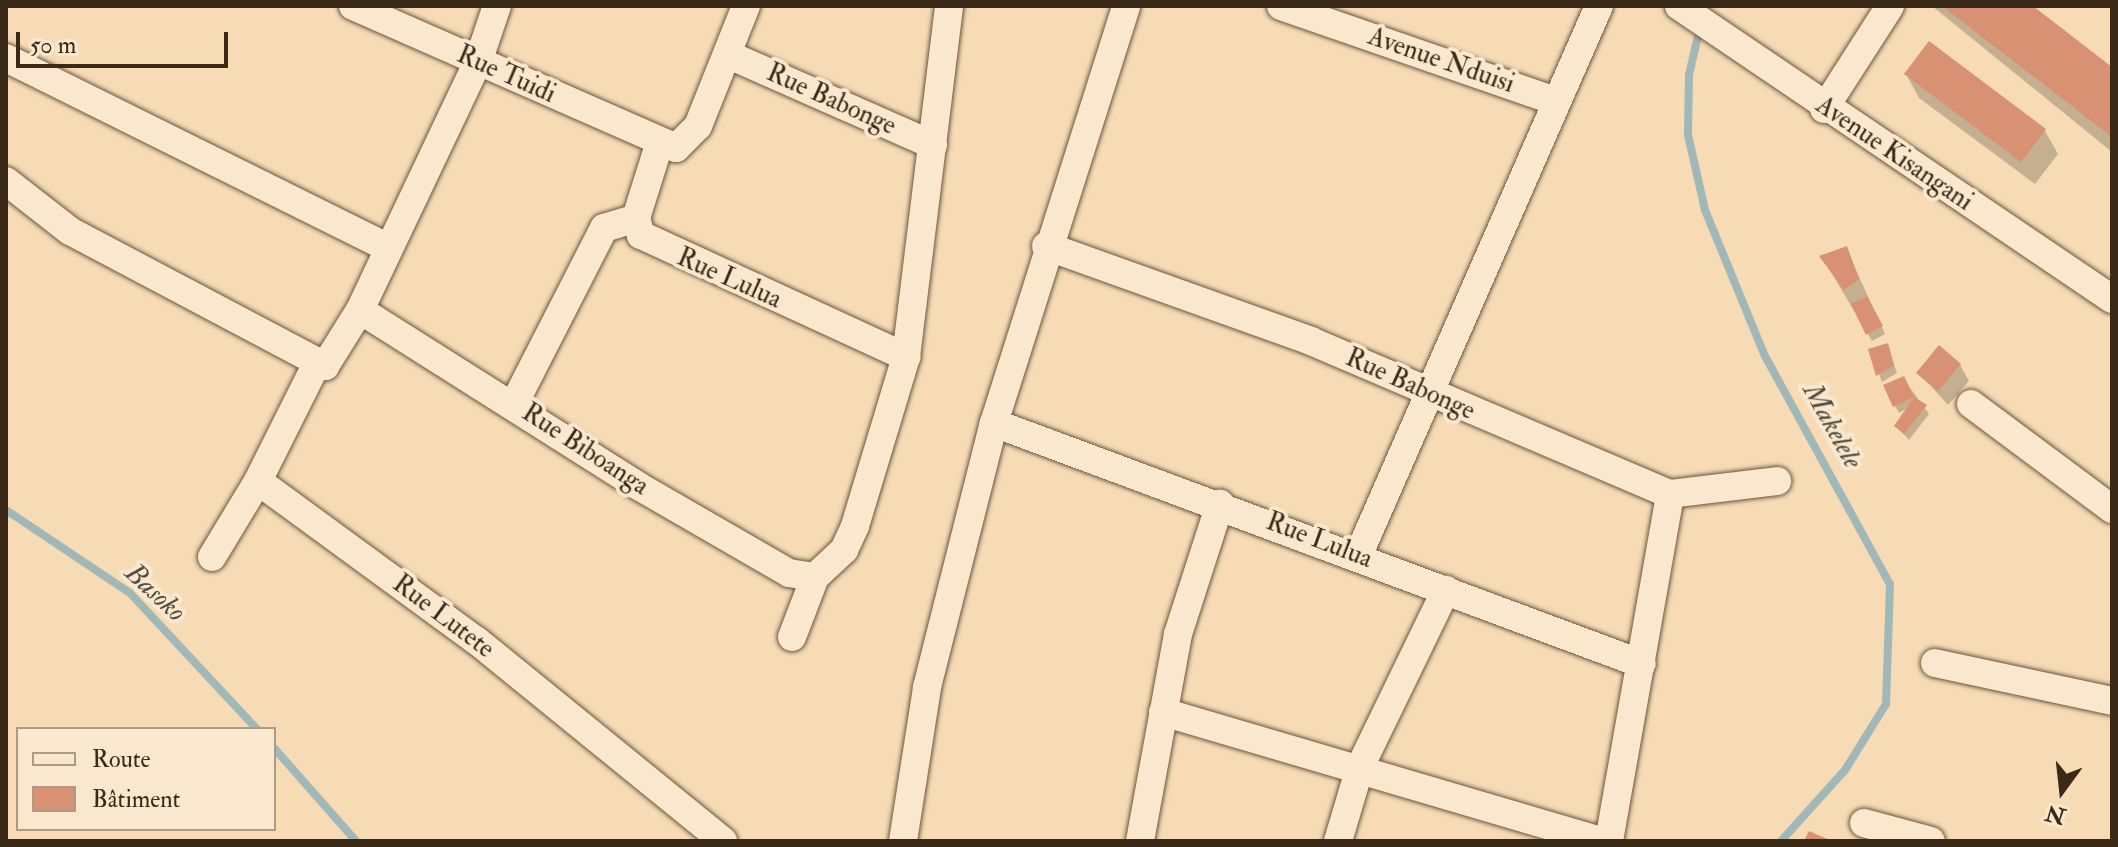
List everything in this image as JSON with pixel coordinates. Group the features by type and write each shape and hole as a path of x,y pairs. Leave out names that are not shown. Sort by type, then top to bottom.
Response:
{"street":[{"name":"Rue Tuidi","path":"353,6 659,145"},
{"path":"212,557 258,481 320,366 360,310 478,62 497,6"},
{"path":"514,404 604,228 636,218 659,145 688,142 729,55 746,6"},
{"path":"792,637 815,577 844,550 855,526 906,357 949,6"},
{"path":"903,841 927,687 994,423 1046,246 1126,6"},
{"name":"Avenue Nduisi","path":"1281,6 1555,101"},
{"path":"1358,556 1426,394 1599,6"},
{"name":"Avenue Kisangani","path":"1679,6 1824,109 2112,299"},
{"path":"1824,109 1890,6"},
{"name":"Rue Babonge","path":"729,55 933,145"},
{"path":"6,58 388,248"},
{"path":"6,181 54,222 320,366"},
{"name":"Rue Lulua","path":"636,218 641,235 660,248 906,357"},
{"name":"Rue Babonge","path":"1046,246 1311,341 1426,394 1670,494 1777,481"},
{"name":"Rue Biboanga","path":"360,310 667,503 789,573 815,577"},
{"path":"1971,404 2112,509"},
{"name":"Rue Lulua","path":"994,423 1220,504 1642,664"},
{"name":"Rue Lutete","path":"258,481 477,641 723,841"},
{"path":"1609,841 1670,494"},
{"path":"1140,841 1185,609 1220,504"},
{"path":"1338,841 1360,767 1446,590"},
{"path":"1935,663 2112,701"},
{"path":"1163,712 1360,767 1602,841"},
{"path":"1864,823 1931,841"}],"building":[{"path":"1942,6 2033,6 2112,67 2112,137"},
{"path":"1929,41 2046,129 2021,162 1904,74"},
{"path":"1847,246 1859,279 1844,290 1819,256"},
{"path":"1867,296 1883,326 1866,335 1851,304"},
{"path":"1888,343 1894,365 1876,376 1868,349"},
{"path":"1939,345 1961,364 1938,391 1916,373"},
{"path":"1904,376 1914,397 1893,407 1883,385"},
{"path":"1914,397 1927,405 1904,434 1894,426"},
{"path":"1809,831 1832,841 1804,841"}],"waterway":[{"name":"Makelele","path":"1705,6 1689,75 1688,135 1705,210 1765,356 1890,584 1886,704 1845,770 1781,841"},
{"name":"Basoko","path":"6,510 130,593 255,727"},
{"name":"Basoko","path":"276,750 356,841"}]}
